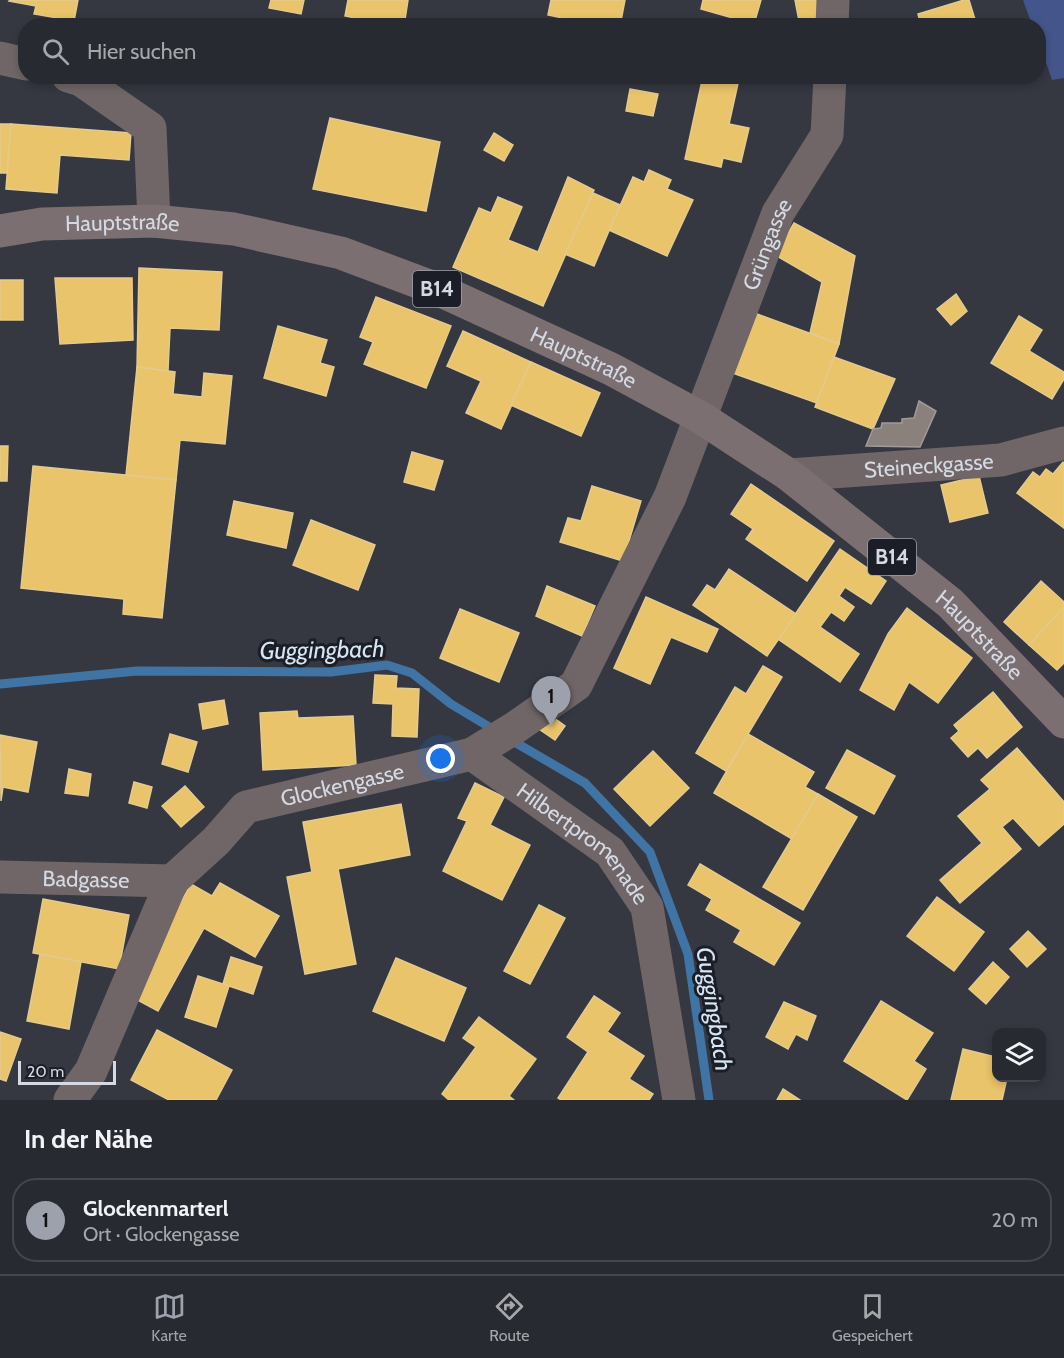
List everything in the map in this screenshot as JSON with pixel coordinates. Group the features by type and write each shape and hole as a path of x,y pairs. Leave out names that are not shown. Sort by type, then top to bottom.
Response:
{"main road":[{"name":"Hauptstraße","path":"0,231 42,224 154,221 234,229 341,253 437,290 611,369 700,417 789,475 950,603 1064,722"}],"street":[{"path":"833,18 834,0"},
{"path":"0,58 18,62"},
{"path":"87,84 150,128 154,221"},
{"name":"Grüngasse","path":"700,417 778,213 827,135 830,84"},
{"name":"Glockengasse","path":"70,1100 91,1071 172,882 216,841 246,807 478,749 516,727 576,685 670,497 700,417"},
{"name":"Steineckgasse","path":"789,475 1001,460 1064,442"},
{"name":"Hilbertpromenade","path":"478,749 610,852 647,907 679,1100"},
{"name":"Badgasse","path":"0,877 172,882"}],"shaded area":[{"path":"1023,0 1064,0 1064,78 1052,80 1046,62 1046,18 1029,18"}],"building: Wohnen":[{"path":"78,0 75,18 34,14 36,6 9,1"},
{"path":"271,0 304,0 301,14 269,8"},
{"path":"348,0 408,0 405,18 345,16"},
{"path":"551,0 625,0 622,18 562,18 548,15"},
{"path":"703,0 761,0 756,18 733,18 701,9"},
{"path":"795,0 818,0 821,18 798,18"},
{"path":"969,0 975,18 919,18 918,14"},
{"path":"701,84 738,84 729,124 749,128 741,162 723,158 721,167 685,159"},
{"path":"630,89 658,94 653,116 626,111"},
{"path":"330,118 440,142 426,211 313,189"},
{"path":"0,124 11,124 7,173 0,173"},
{"path":"11,124 131,133 129,160 60,155 57,193 6,189"},
{"path":"494,133 513,145 504,161 484,150"},
{"path":"649,170 671,180 667,189 693,200 667,256 609,230 633,177 644,182"},
{"path":"568,177 594,190 543,306 453,267 479,208 491,213 498,197 522,207 508,240 538,252"},
{"path":"593,193 620,205 594,266 565,254"},
{"path":"794,223 855,256 839,344 810,333 822,282 775,255"},
{"path":"139,268 222,272 219,330 170,328 168,371 137,367"},
{"path":"55,278 132,278 133,340 60,344"},
{"path":"0,280 23,280 23,320 0,320"},
{"path":"956,294 967,311 951,325 937,309"},
{"path":"376,297 451,326 426,388 364,364 373,342 360,337"},
{"path":"749,311 839,344 817,403 727,371"},
{"path":"1019,316 1042,330 1029,351 1064,372 1064,379 1052,399 991,363"},
{"path":"278,326 327,340 320,363 334,367 326,396 264,378"},
{"path":"463,331 531,362 501,429 466,413 481,381 447,366"},
{"path":"834,357 895,379 873,429 815,407"},
{"path":"531,362 600,393 581,436 511,405"},
{"path":"137,367 175,372 173,394 202,397 204,373 232,376 225,444 180,440 176,480 126,475"},
{"path":"0,446 8,446 7,481 0,481"},
{"path":"412,452 443,461 434,490 404,482"},
{"path":"1063,462 1064,528 1017,493 1033,472 1040,477 1046,469 1053,474"},
{"path":"33,466 176,480 162,618 123,614 124,599 21,588"},
{"path":"979,476 988,513 950,522 941,485"},
{"path":"751,484 834,541 807,581 746,539 753,529 731,514"},
{"path":"592,486 641,501 623,561 560,542 568,518 581,521"},
{"path":"234,501 293,513 286,548 227,535"},
{"path":"311,520 375,545 358,590 293,565"},
{"path":"840,549 886,581 871,604 845,587 839,596 854,607 844,621 831,612 820,627 859,654 840,682 778,639"},
{"path":"729,569 796,614 767,656 693,605 707,585 715,590"},
{"path":"1041,581 1064,602 1064,607 1029,645 1004,622"},
{"path":"547,586 595,606 582,636 536,616"},
{"path":"646,597 718,629 707,652 671,637 650,684 614,668"},
{"path":"1064,607 1064,663 1057,670 1029,645"},
{"path":"907,608 972,658 938,703 909,682 894,710 860,690 888,634"},
{"path":"460,609 519,633 499,682 440,658"},
{"path":"763,666 782,677 726,771 696,753 735,687 746,694"},
{"path":"375,675 397,676 396,688 419,689 417,737 392,736 393,704 373,703"},
{"path":"993,692 1022,727 987,758 978,748 968,757 951,738 959,731 954,725"},
{"path":"224,700 228,724 203,729 199,704"},
{"path":"297,711 298,718 353,716 356,765 263,770 260,713"},
{"path":"546,712 565,726 555,740 536,727"},
{"path":"170,734 197,742 188,772 162,764"},
{"path":"748,734 814,772 805,787 818,794 792,839 714,793"},
{"path":"0,735 37,742 28,792 3,787 1,801"},
{"path":"1017,748 1064,802 1064,824 1039,846 1013,818 1002,827 1021,849 960,903 940,880 982,843 958,816 990,789 981,780"},
{"path":"847,750 895,776 874,814 826,788"},
{"path":"653,751 689,788 650,826 614,789"},
{"path":"69,769 91,774 88,796 65,793"},
{"path":"134,782 152,787 147,808 129,803"},
{"path":"475,783 504,797 490,825 530,845 502,900 443,871 467,821 458,818"},
{"path":"185,786 204,807 181,827 162,806"},
{"path":"818,794 857,817 803,910 763,887"},
{"path":"401,804 410,855 338,869 356,964 305,974 287,877 312,872 303,822"},
{"path":"700,864 800,923 774,965 734,942 741,930 706,910 712,899 688,885"},
{"path":"220,883 279,916 255,957 204,928 158,1011 128,995 191,884 212,896"},
{"path":"937,897 984,932 954,971 907,936"},
{"path":"43,899 129,915 119,969 33,953"},
{"path":"539,905 565,918 530,984 504,971"},
{"path":"1028,931 1046,949 1027,967 1010,949"},
{"path":"40,954 81,962 69,1029 27,1021"},
{"path":"231,957 262,967 253,994 223,984"},
{"path":"396,958 466,988 444,1041 373,1011"},
{"path":"993,962 1009,977 986,1004 969,989"},
{"path":"198,976 229,986 216,1027 185,1017"},
{"path":"594,996 620,1013 607,1032 644,1056 629,1079 653,1094 649,1100 561,1100 558,1098 588,1052 567,1037"},
{"path":"881,1001 933,1033 914,1061 926,1069 907,1100 844,1061"},
{"path":"784,1002 816,1016 807,1040 796,1034 788,1049 766,1037"},
{"path":"479,1017 536,1059 509,1096 514,1100 449,1100 442,1094 476,1047 463,1038"},
{"path":"157,1030 232,1070 216,1100 169,1100 131,1080"},
{"path":"0,1032 21,1039 6,1081 0,1079"},
{"path":"963,1049 992,1056 992,1082 1006,1082 1002,1100 951,1100"},
{"path":"783,1089 800,1100 777,1100"}],"building: Industrie":[{"path":"919,401 936,411 920,447 866,446 873,429 881,428 882,423 902,423 902,419 914,418"}],"waterway":[{"name":"Guggingbach","path":"0,684 137,671 331,672 387,665 412,673 451,704 496,731"},
{"name":"Guggingbach","path":"511,740 585,783 650,852 688,954 709,1100"}],"place":[{"name":"Glockenmarterl","path":"551,726"}]}
